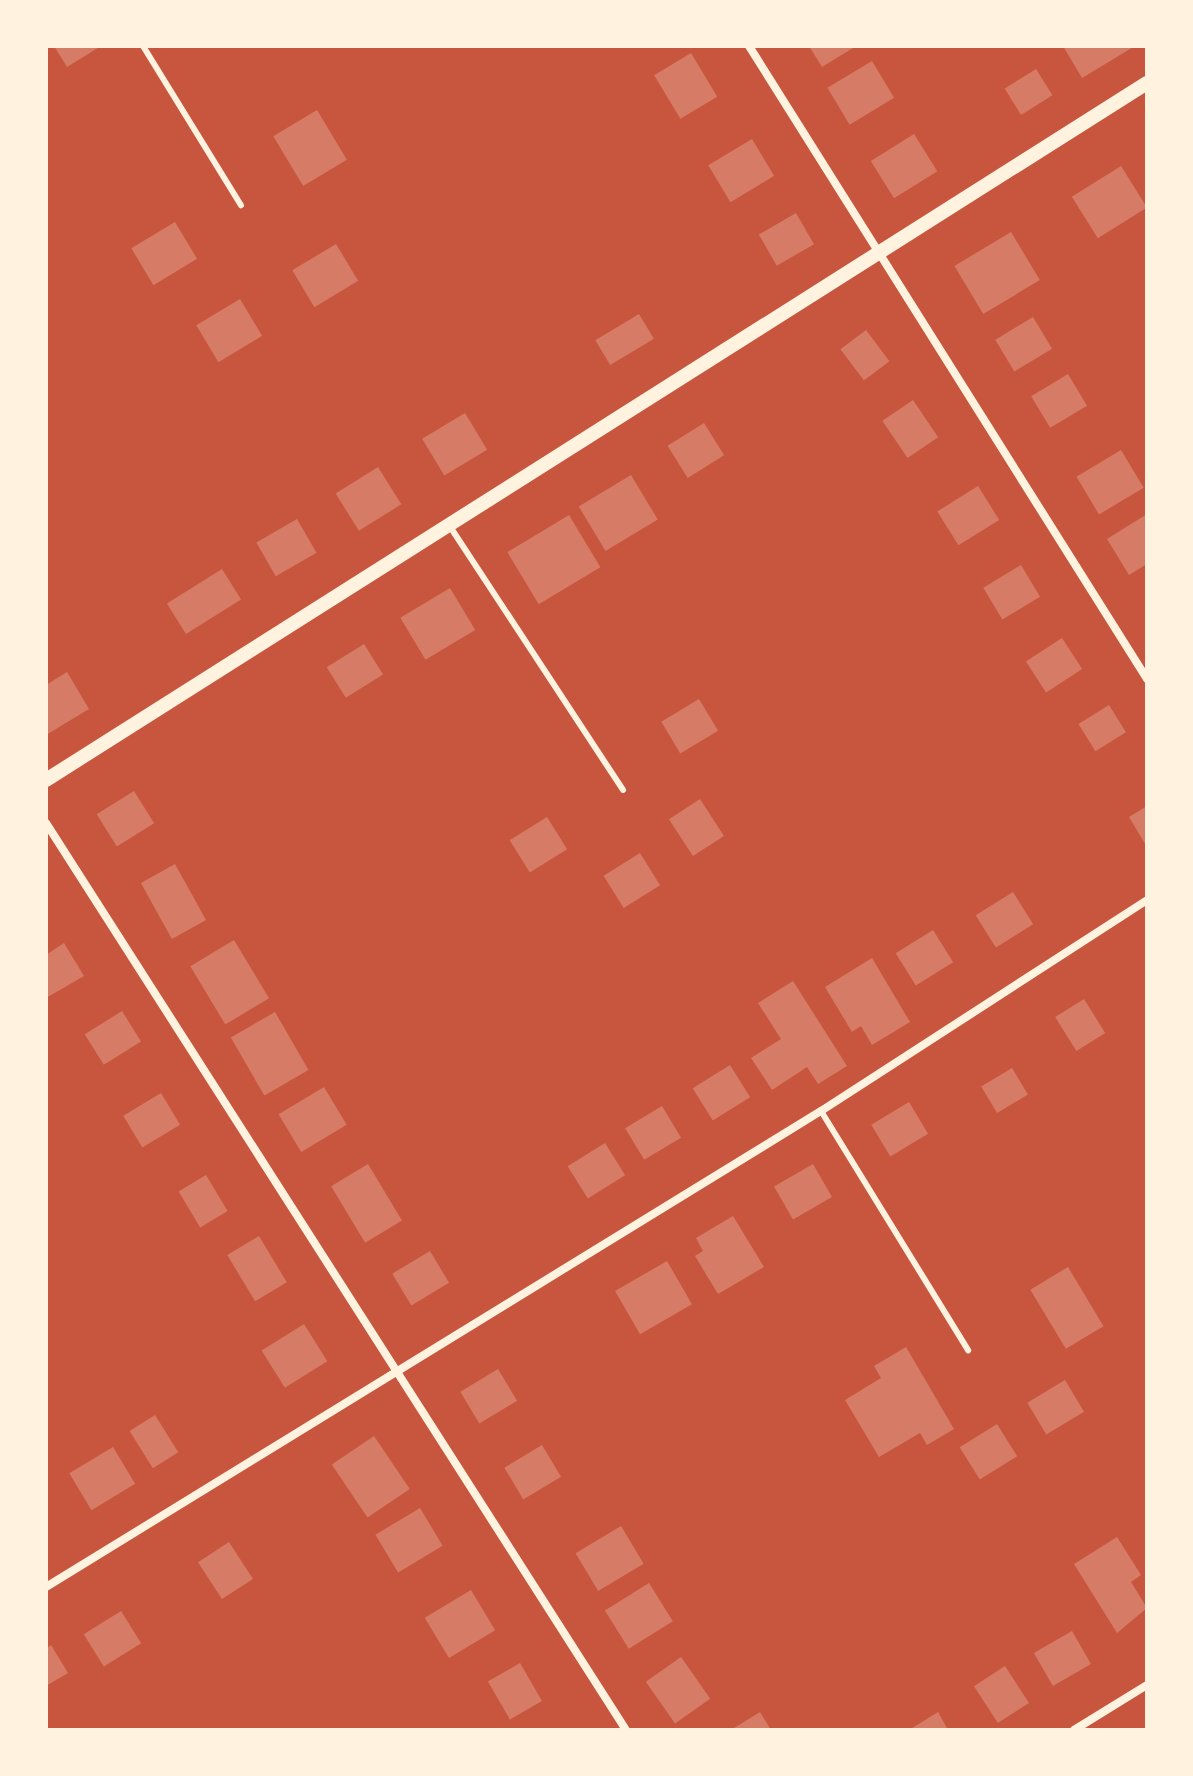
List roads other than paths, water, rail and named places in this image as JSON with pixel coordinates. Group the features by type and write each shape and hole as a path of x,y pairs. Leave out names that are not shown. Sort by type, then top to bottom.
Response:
{"street":[{"path":"749,46 1147,679"},
{"path":"46,780 447,521 1147,83"},
{"path":"46,823 397,1367 626,1730"},
{"path":"46,1587 397,1367 821,1111 1147,900"},
{"path":"1074,1730 1147,1685"}],"lane":[{"path":"143,46 241,205"},
{"path":"447,521 623,790"},
{"path":"821,1111 968,1350"}]}
